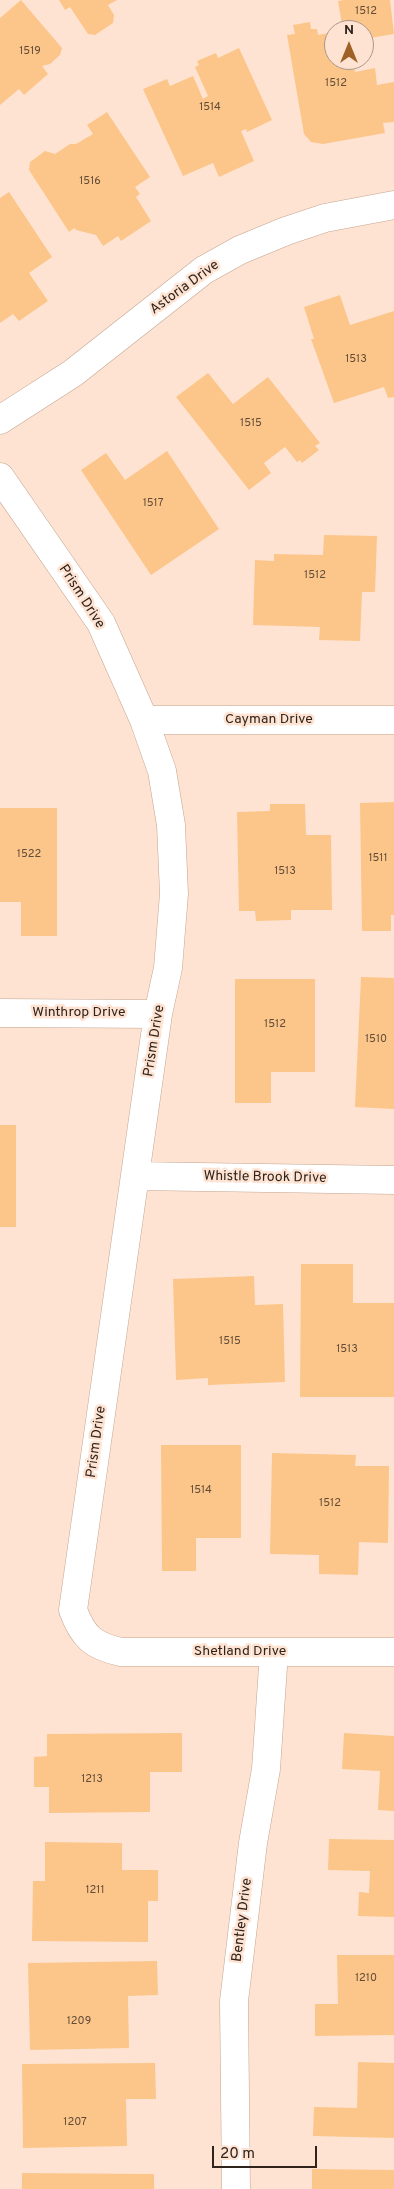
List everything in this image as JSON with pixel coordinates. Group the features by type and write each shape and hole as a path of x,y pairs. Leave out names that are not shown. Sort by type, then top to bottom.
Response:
{"street":[{"name":"Astoria Drive","path":"0,420 74,373 204,270 240,250 286,231 325,218 394,205"},
{"name":"Prism Drive","path":"0,477 101,623 144,720 162,771 170,825 174,894 168,968 158,1014 73,1610 79,1626 90,1640"},
{"name":"Cayman Drive","path":"144,720 394,720"},
{"name":"Winthrop Drive","path":"0,1012 158,1014"},
{"name":"Whistle Brook Drive","path":"135,1176 394,1180"},
{"name":"Shetland Drive","path":"90,1640 104,1648 121,1652 394,1652"},
{"name":"Bentley Drive","path":"236,2189 234,2001 253,1843 266,1769 274,1652"}],"building":[{"path":"21,0 62,48 60,55 50,64 42,66 48,74 24,95 19,89 0,105 0,18"},
{"path":"59,0 117,0 108,5 114,15 113,23 95,35 88,34 70,7 65,10"},
{"path":"390,0 394,34 374,37 374,20 341,20 338,1"},
{"path":"310,22 311,29 317,29 318,35 324,34 324,70 355,70 355,72 374,70 375,68 377,85 394,82 394,122 383,123 385,133 323,144 311,142 304,134 287,35 295,34 293,25"},
{"path":"239,48 272,120 247,132 246,129 241,131 254,161 219,177 213,163 183,176 143,89 167,79 170,86 193,76 203,99 208,96 195,67 199,65 197,61 216,53 218,58"},
{"path":"107,112 150,177 135,187 140,194 136,197 151,221 121,241 118,236 103,246 96,235 74,228 69,232 29,170 30,162 45,151 55,154 70,144 76,144 93,134 87,125"},
{"path":"9,192 52,257 29,273 48,301 19,321 13,314 0,323 0,198"},
{"path":"340,295 350,325 394,311 394,397 388,398 384,387 334,403 311,339 314,339 304,307"},
{"path":"208,373 233,404 268,377 320,443 315,446 319,450 302,463 300,460 297,462 285,447 264,463 271,473 249,490 176,397"},
{"path":"167,451 219,529 151,575 81,470 106,453 125,480"},
{"path":"324,535 377,536 375,592 362,592 360,641 319,640 320,627 253,625 255,560 274,561 274,554 323,555"},
{"path":"394,802 394,915 391,915 391,931 362,931 360,803"},
{"path":"270,804 305,804 306,835 331,835 332,910 291,910 291,920 256,921 255,911 239,911 237,812 270,811"},
{"path":"0,808 57,808 57,936 21,936 21,902 0,902"},
{"path":"361,977 394,978 394,1109 355,1107"},
{"path":"235,979 315,979 315,1072 271,1072 271,1103 235,1103"},
{"path":"0,1125 16,1125 16,1227 0,1227"},
{"path":"301,1264 353,1264 353,1303 394,1303 394,1397 300,1397"},
{"path":"254,1276 255,1305 283,1304 285,1382 208,1385 208,1378 176,1380 173,1279"},
{"path":"161,1445 241,1445 241,1538 196,1538 196,1571 162,1571"},
{"path":"272,1453 356,1455 355,1466 389,1466 388,1543 359,1542 358,1575 319,1574 319,1555 270,1554"},
{"path":"182,1733 182,1772 150,1772 150,1812 49,1813 49,1787 34,1787 34,1757 47,1756 47,1734"},
{"path":"344,1733 394,1736 394,1811 378,1810 380,1771 342,1769"},
{"path":"329,1839 394,1840 394,1917 358,1916 359,1892 369,1893 370,1871 328,1870"},
{"path":"45,1842 122,1843 122,1870 158,1870 158,1901 148,1901 148,1942 32,1941 33,1881 45,1881"},
{"path":"337,1955 394,1955 394,2035 315,2036 315,2004 338,2004"},
{"path":"157,1961 158,1995 128,1996 129,2048 30,2050 28,1963"},
{"path":"358,2062 394,2063 394,2138 313,2136 314,2107 357,2108"},
{"path":"155,2063 156,2099 126,2099 127,2146 23,2148 22,2064"},
{"path":"312,2169 394,2170 394,2189 312,2189"},
{"path":"22,2173 154,2174 154,2189 22,2189"}]}
